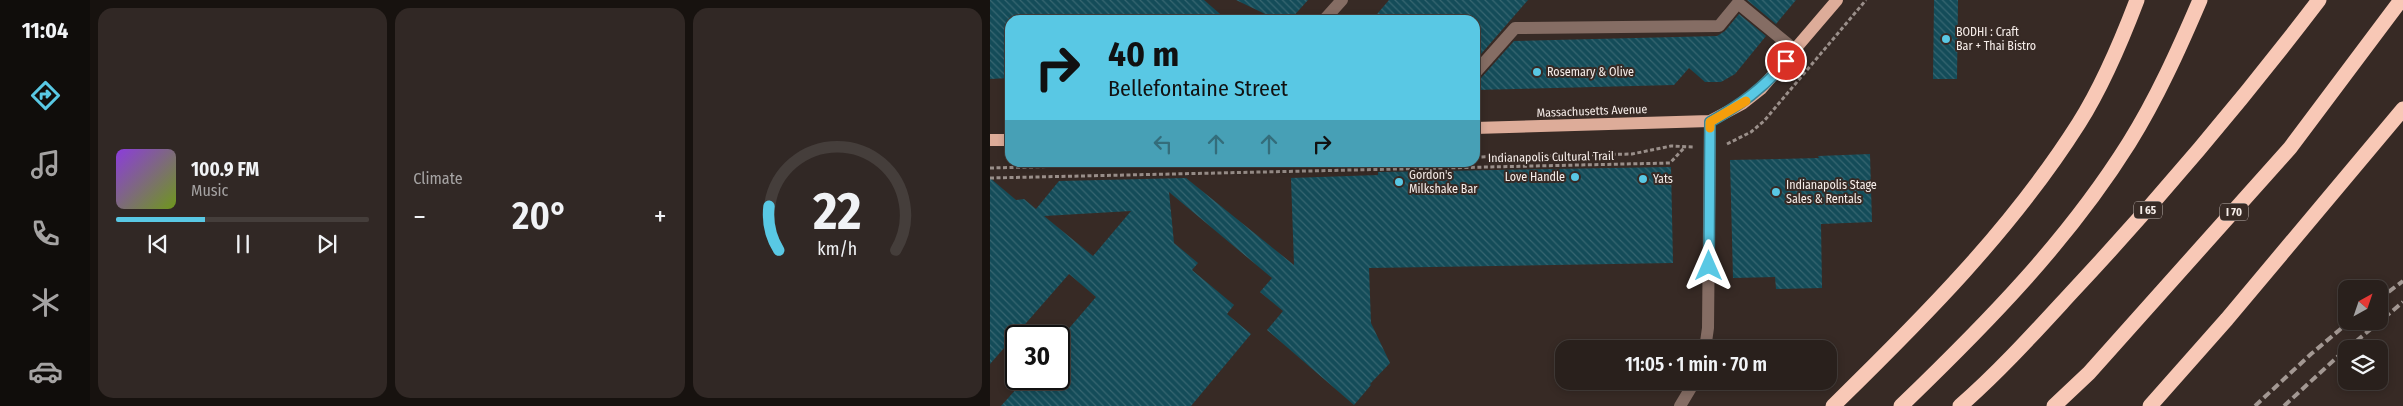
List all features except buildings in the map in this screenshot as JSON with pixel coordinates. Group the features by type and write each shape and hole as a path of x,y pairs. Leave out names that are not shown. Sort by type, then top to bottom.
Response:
{"highway":[{"path":"1833,406 1957,280 2014,214 2047,172 2080,122 2104,78 2137,0"},
{"path":"1901,406 2005,304 2079,215 2129,142 2150,106 2200,0"},
{"name":"I 65","path":"1960,406 2044,323 2148,210 2320,0"},
{"name":"I 70","path":"2054,406 2114,345 2290,148 2400,2"},
{"path":"2150,406 2227,319 2403,109"}],"main road":[{"path":"1710,122 1742,104 1761,89 1837,0"},
{"name":"Massachusetts Avenue","path":"1480,128 1710,122"},
{"path":"990,140 1005,140"}],"street":[{"path":"1328,15 1342,0"},
{"path":"1480,67 1515,28 1719,26 1738,3 1796,50"},
{"path":"1706,340 1708,328 1710,122"},
{"path":"1680,406 1690,390"}],"path":[{"path":"1719,146 1730,144 1764,121 1866,0"},
{"name":"Indianapolis Cultural Trail","path":"990,178 1670,163 1685,147 1661,148 1632,154 1480,157"},
{"path":"990,168 1030,167"}],"railway":[{"path":"2388,292 2403,281"},
{"path":"2358,340 2403,302"},
{"path":"2255,406 2339,330"},
{"path":"2284,406 2338,356"}],"slow traffic":[{"path":"1710,128 1710,122 1746,101"}],"place":[{"name":"BODHI : Craft Bar + Thai Bistro","path":"1946,39"},
{"name":"Rosemary & Olive","path":"1537,72"},
{"name":"Love Handle","path":"1575,177"},
{"name":"Yats","path":"1643,179"},
{"name":"Gordon's Milkshake Bar","path":"1399,182"},
{"name":"Indianapolis Stage Sales & Rentals","path":"1776,192"}],"route":[{"path":"1709,266 1710,122 1742,104 1761,89 1786,61"}]}
